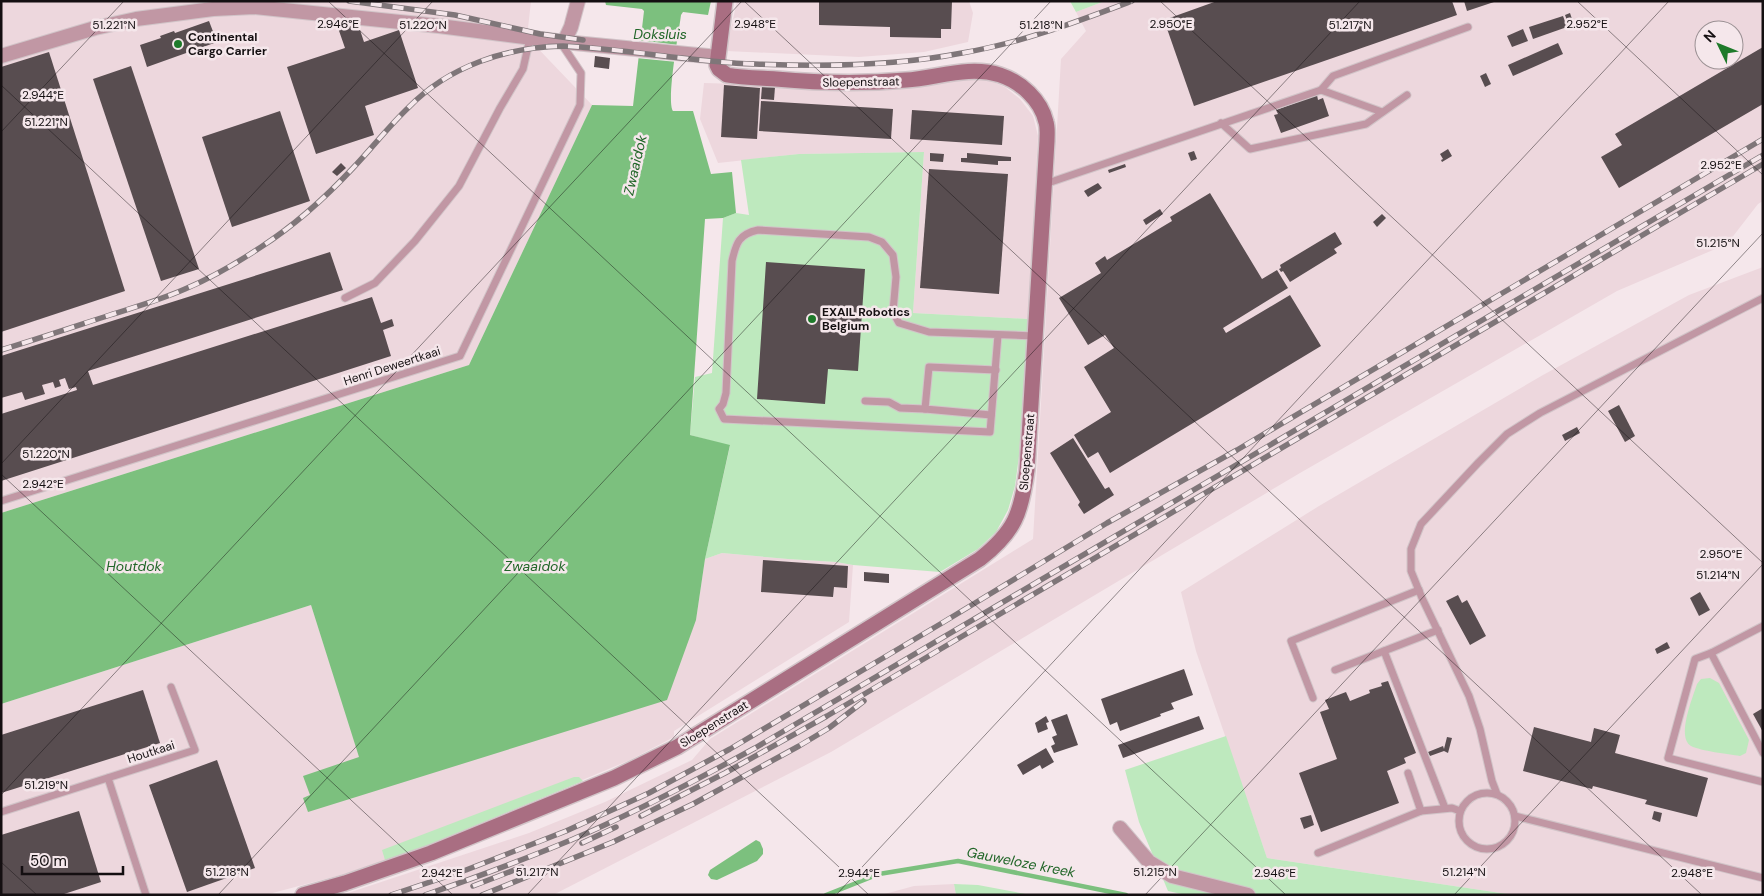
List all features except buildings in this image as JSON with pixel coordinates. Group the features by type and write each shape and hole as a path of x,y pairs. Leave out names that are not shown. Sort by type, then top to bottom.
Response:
{"street":[{"path":"564,42 571,27 578,1"},
{"path":"1,56 95,28 172,13 254,8 439,26 564,42 718,57 725,1"},
{"name":"Sloepenstraat","path":"303,895 345,883 431,853 622,775 677,747 980,559 1010,531 1023,496 1027,470 1047,141 1046,123 1040,106 1030,93 1018,84 1002,76 977,71 880,83 825,83 732,76 717,65 718,57"},
{"path":"1120,828 1149,862 1172,876 1248,895"}],"lane":[{"path":"1045,184 1320,90 1332,76 1468,27"},
{"path":"345,298 375,283 415,241 459,186 523,69 530,38"},
{"name":"Henri Deweertkaai","path":"1,501 460,356 580,105 580,73 564,46 564,42"},
{"path":"1320,90 1382,112"},
{"path":"1221,123 1250,149 1366,124 1407,95"},
{"path":"998,335 990,432 724,419 719,409 723,404 726,393 732,261 736,245 746,232 758,230 869,237 882,242 893,255 896,277 894,312 899,323 929,332 1035,336"},
{"path":"1497,794 1482,793 1468,799 1460,811 1458,824 1463,836 1472,845 1484,849 1497,848 1508,840 1514,829 1515,816 1509,803 1497,794 1492,781 1480,729 1469,696 1411,571 1411,549 1421,524 1507,434 1540,413 1763,298"},
{"path":"925,409 929,366 996,370"},
{"path":"865,401 889,402 900,408 992,415"},
{"path":"1313,698 1291,641 1419,590"},
{"path":"1763,626 1711,653 1695,659 1668,758 1763,782"},
{"path":"1335,670 1438,630"},
{"path":"1384,651 1445,808"},
{"path":"1711,653 1763,753"},
{"name":"Houtkaai","path":"1,812 195,750 172,687"},
{"path":"1408,773 1421,811"},
{"path":"108,778 146,895"},
{"path":"1318,853 1421,811 1452,808 1460,811"},
{"path":"1515,816 1763,878"}],"shaded area":[{"path":"1,1 531,1 527,37 592,105 469,365 1,513"},
{"path":"737,1 969,1 973,13 968,42 924,52 859,57 726,51"},
{"path":"1070,1 1105,1 1076,12"},
{"path":"1105,1 1763,1 1763,201 1758,204 1727,244 1617,291 1300,473 831,752 553,895 342,895 529,833 605,802 692,760 710,739 1033,539 1061,59 1086,31 1076,12"},
{"path":"966,77 986,79 1005,87 1020,99 1033,116 1038,136 1028,319 913,313 924,152 799,154 718,163 700,119 704,83 884,88"},
{"path":"924,152 913,313 1028,319 1019,456 1015,486 1008,510 996,532 978,549 940,572 722,553 705,559 730,446 690,435 695,377 712,373 723,218 736,213 749,215 741,160 799,154"},
{"path":"1763,267 1763,895 1514,895 1267,858 1196,651 1181,592 1319,506 1543,375 1689,295"},
{"path":"722,553 853,565 849,622 674,731 674,737 630,760 428,845 348,873 265,895 1,895 1,704 311,605 360,757 342,800 696,620 705,559"},
{"path":"1710,678 1719,683 1749,740 1746,753 1740,756 1701,749 1691,746 1687,741 1685,726 1697,684 1701,679"},
{"path":"1226,736 1267,858 1514,895 1186,895 1168,891 1139,822 1125,770"},
{"path":"574,777 579,777 583,781 428,845 385,860 382,850"},
{"path":"954,884 956,895 881,895 914,886"},
{"path":"954,884 978,885 1031,895 956,895"}],"water":[{"name":"Zwaaidok","path":"605,1 711,1 708,15 683,12 681,15 672,80 671,105 673,111 693,111 711,174 732,172 736,213 723,218 705,219 690,435 730,445 705,559 696,620 667,700 308,812 303,798 310,795 303,776 359,757 311,605 1,704 1,513 469,365 592,105 633,106 644,11 642,9 606,5"},
{"path":"756,840 760,842 763,849 763,854 757,861 717,880 711,879 708,875 710,870"}],"pier":[{"path":"638,40 679,45 677,62 636,58"}],"waterway":[{"name":"Gauweloze kreek","path":"826,895 879,874 958,861 1126,895"}],"railway":[{"path":"349,1 455,15 540,34 583,40"},
{"path":"1,350 166,297 204,280 233,264 286,230 321,200 402,114 425,93 442,80 480,61 521,50 563,46 731,63 807,65 911,61 1006,44 1132,1"},
{"path":"391,895 466,870 566,831 649,793 730,749 1107,523 1237,450 1763,139"},
{"path":"425,895 517,862 595,830 755,748 1763,155"},
{"path":"641,816 725,773 827,716 1763,164"},
{"path":"482,895 613,842 693,804 829,728 864,701"},
{"path":"582,843 616,827"},
{"path":"473,886 522,867"}],"place":[{"name":"Continental Cargo Carrier","path":"178,44"},
{"name":"EXAIL Robotics Belgium","path":"812,319"}],"water label":[{"name":"Doksluis","path":"660,34"},
{"name":"Houtdok","path":"134,566"}]}
